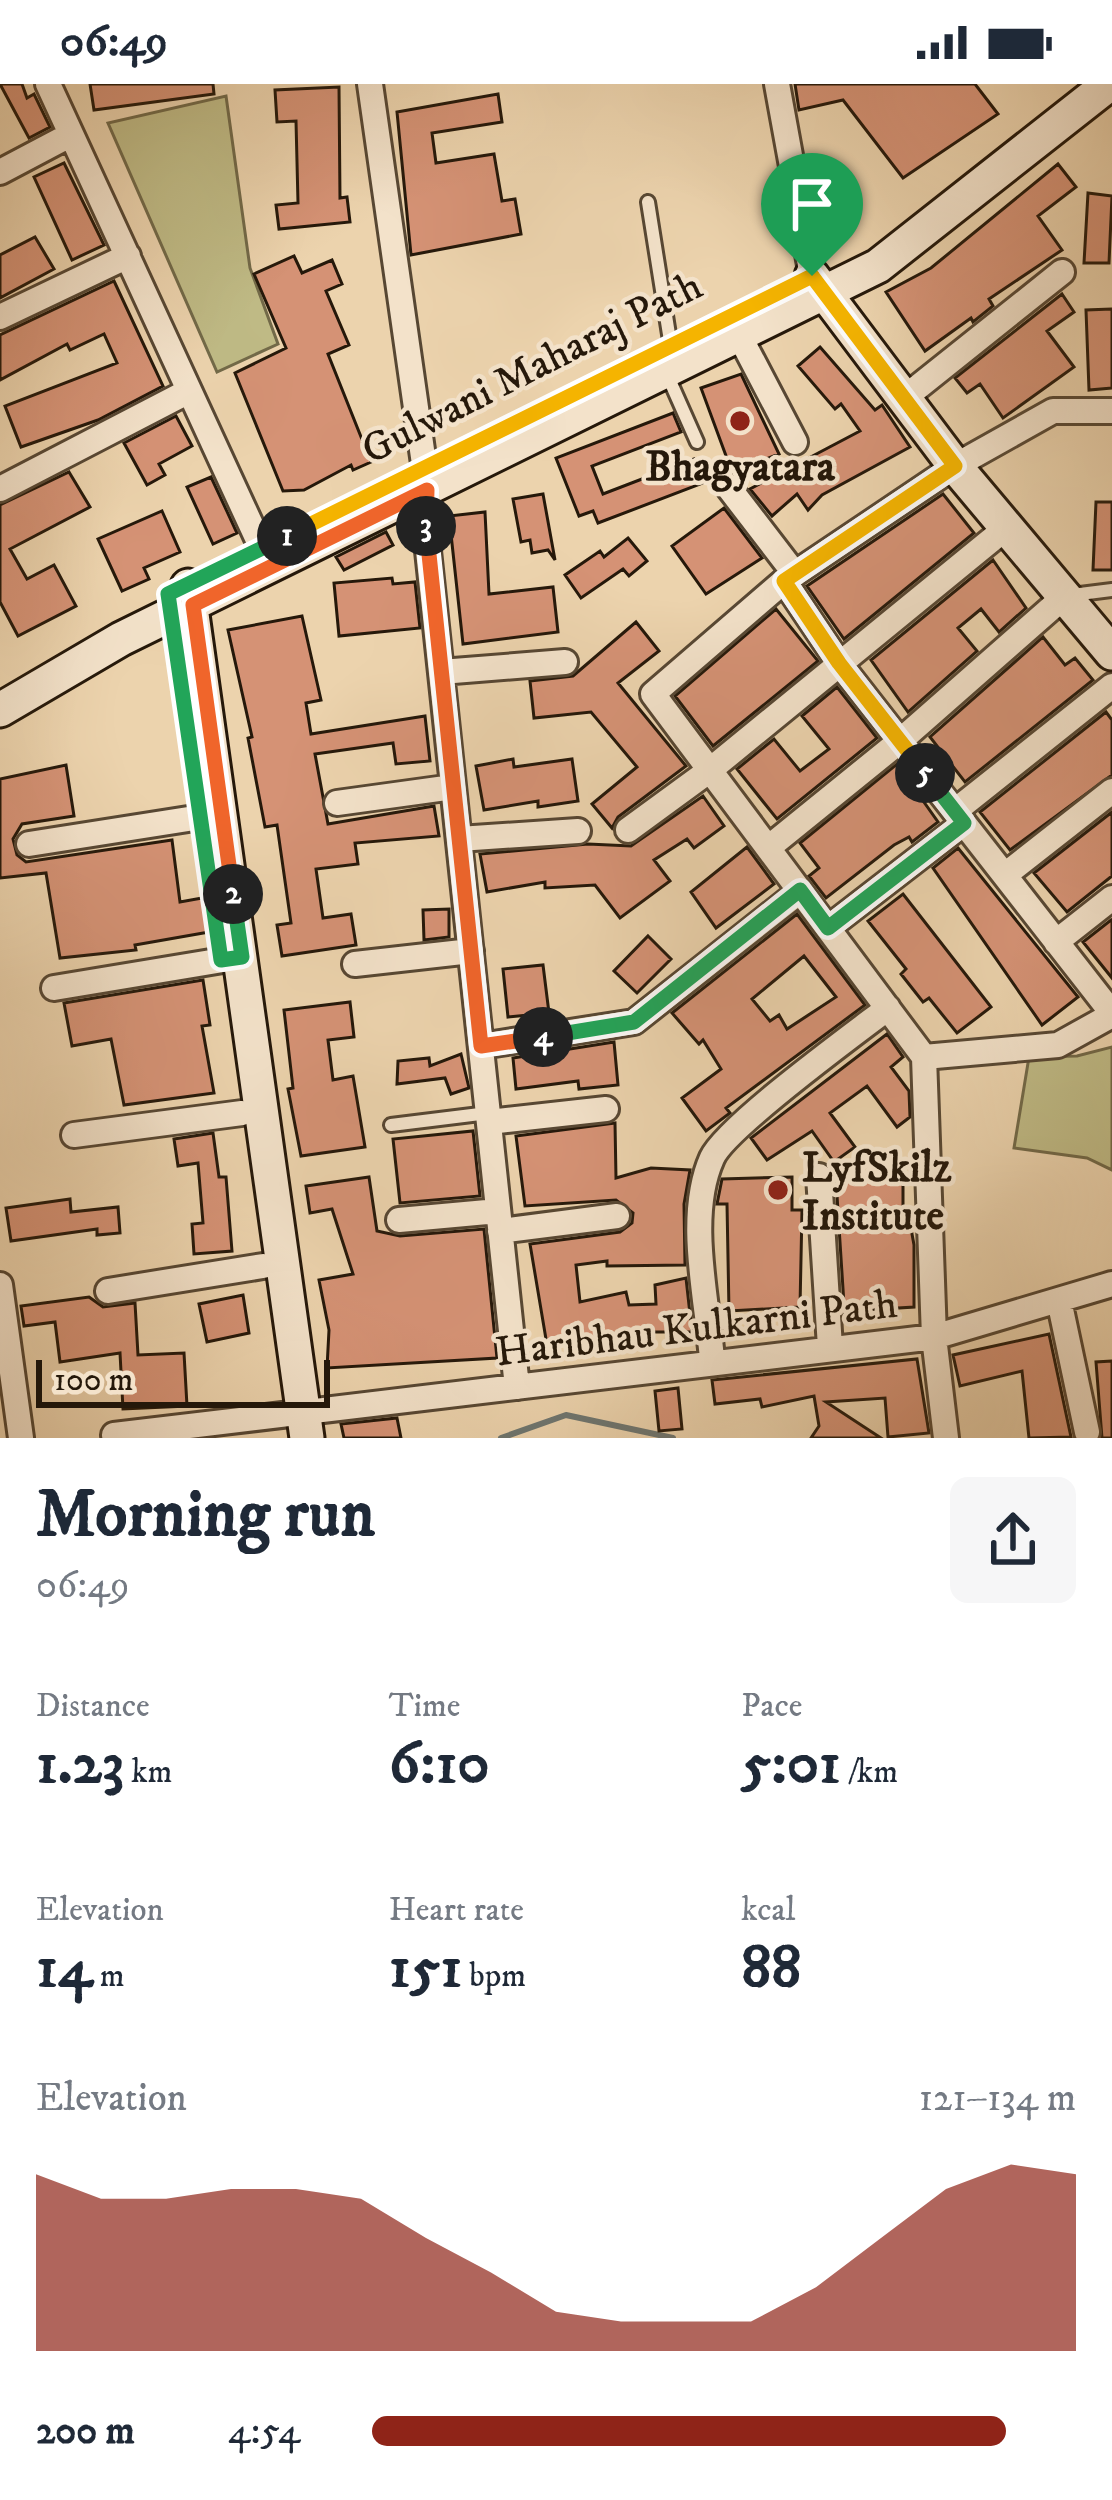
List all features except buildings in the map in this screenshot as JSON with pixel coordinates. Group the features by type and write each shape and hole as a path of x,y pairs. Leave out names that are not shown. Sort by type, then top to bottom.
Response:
{"street":[{"path":"48,84 266,557"},
{"path":"370,84 426,481 441,672 517,1387"},
{"path":"777,84 818,284 955,466 1112,653"},
{"name":"Gulwani Maharaj Path","path":"0,687 818,284 918,240 1100,87"},
{"path":"0,172 70,135"},
{"path":"0,317 128,256"},
{"path":"903,399 1062,272"},
{"name":"Gulwani Maharaj Path","path":"669,359 739,335 818,284"},
{"path":"739,335 795,442"},
{"path":"0,489 189,392"},
{"path":"946,1438 934,1336 924,1058 653,694 789,578 955,466 1053,411 1112,411"},
{"path":"729,488 839,663 1112,1014 1058,1046 924,1058"},
{"path":"628,830 710,770 1006,528"},
{"path":"768,848 900,742 1065,596"},
{"path":"181,600 201,817 231,958 242,1113 263,1266 295,1425"},
{"path":"181,600 295,1425"},
{"name":"Gulwani Maharaj Path","path":"0,710 181,600"},
{"path":"441,672 565,662"},
{"path":"828,928 1112,686"},
{"path":"337,803 453,787"},
{"path":"1005,875 1112,791"},
{"path":"29,844 201,817"},
{"path":"459,839 578,831"},
{"path":"481,1046 634,1022 800,890"},
{"path":"1056,942 1112,898"},
{"path":"356,964 471,951"},
{"path":"54,988 231,958"},
{"path":"712,1359 700,1205 713,1154 795,1080 888,1008"},
{"path":"488,1117 606,1109"},
{"path":"74,1135 242,1113"},
{"path":"819,1176 830,1347"},
{"path":"399,1220 617,1216"},
{"path":"108,1291 263,1266"},
{"name":"Haribhau Kulkarni Path","path":"114,1435 295,1425 712,1359 934,1336 1112,1284"},
{"path":"0,1285 21,1438"},
{"path":"1060,1300 1088,1432"}],"lane":[{"path":"648,202 669,359 697,442"},
{"path":"1065,596 1112,590"},
{"path":"391,1125 488,1117"}],"shaded area":[{"path":"226,96 250,268 278,344 217,372 108,123"},
{"path":"1112,1047 1112,1170 1087,1158 1014,1148 1029,1057 1077,1056"}],"waterway":[{"path":"501,1438 566,1415 673,1438"}],"place":[{"name":"Bhagyatara","path":"740,421"},
{"name":"LyfSkilz Institute","path":"778,1190"}],"route":[{"path":"812,276 955,466 784,581 839,663 964,823 828,928 800,890 738,944 634,1022 481,1046 426,532 427,490 193,605 242,957 221,960 168,594 812,276"}]}
